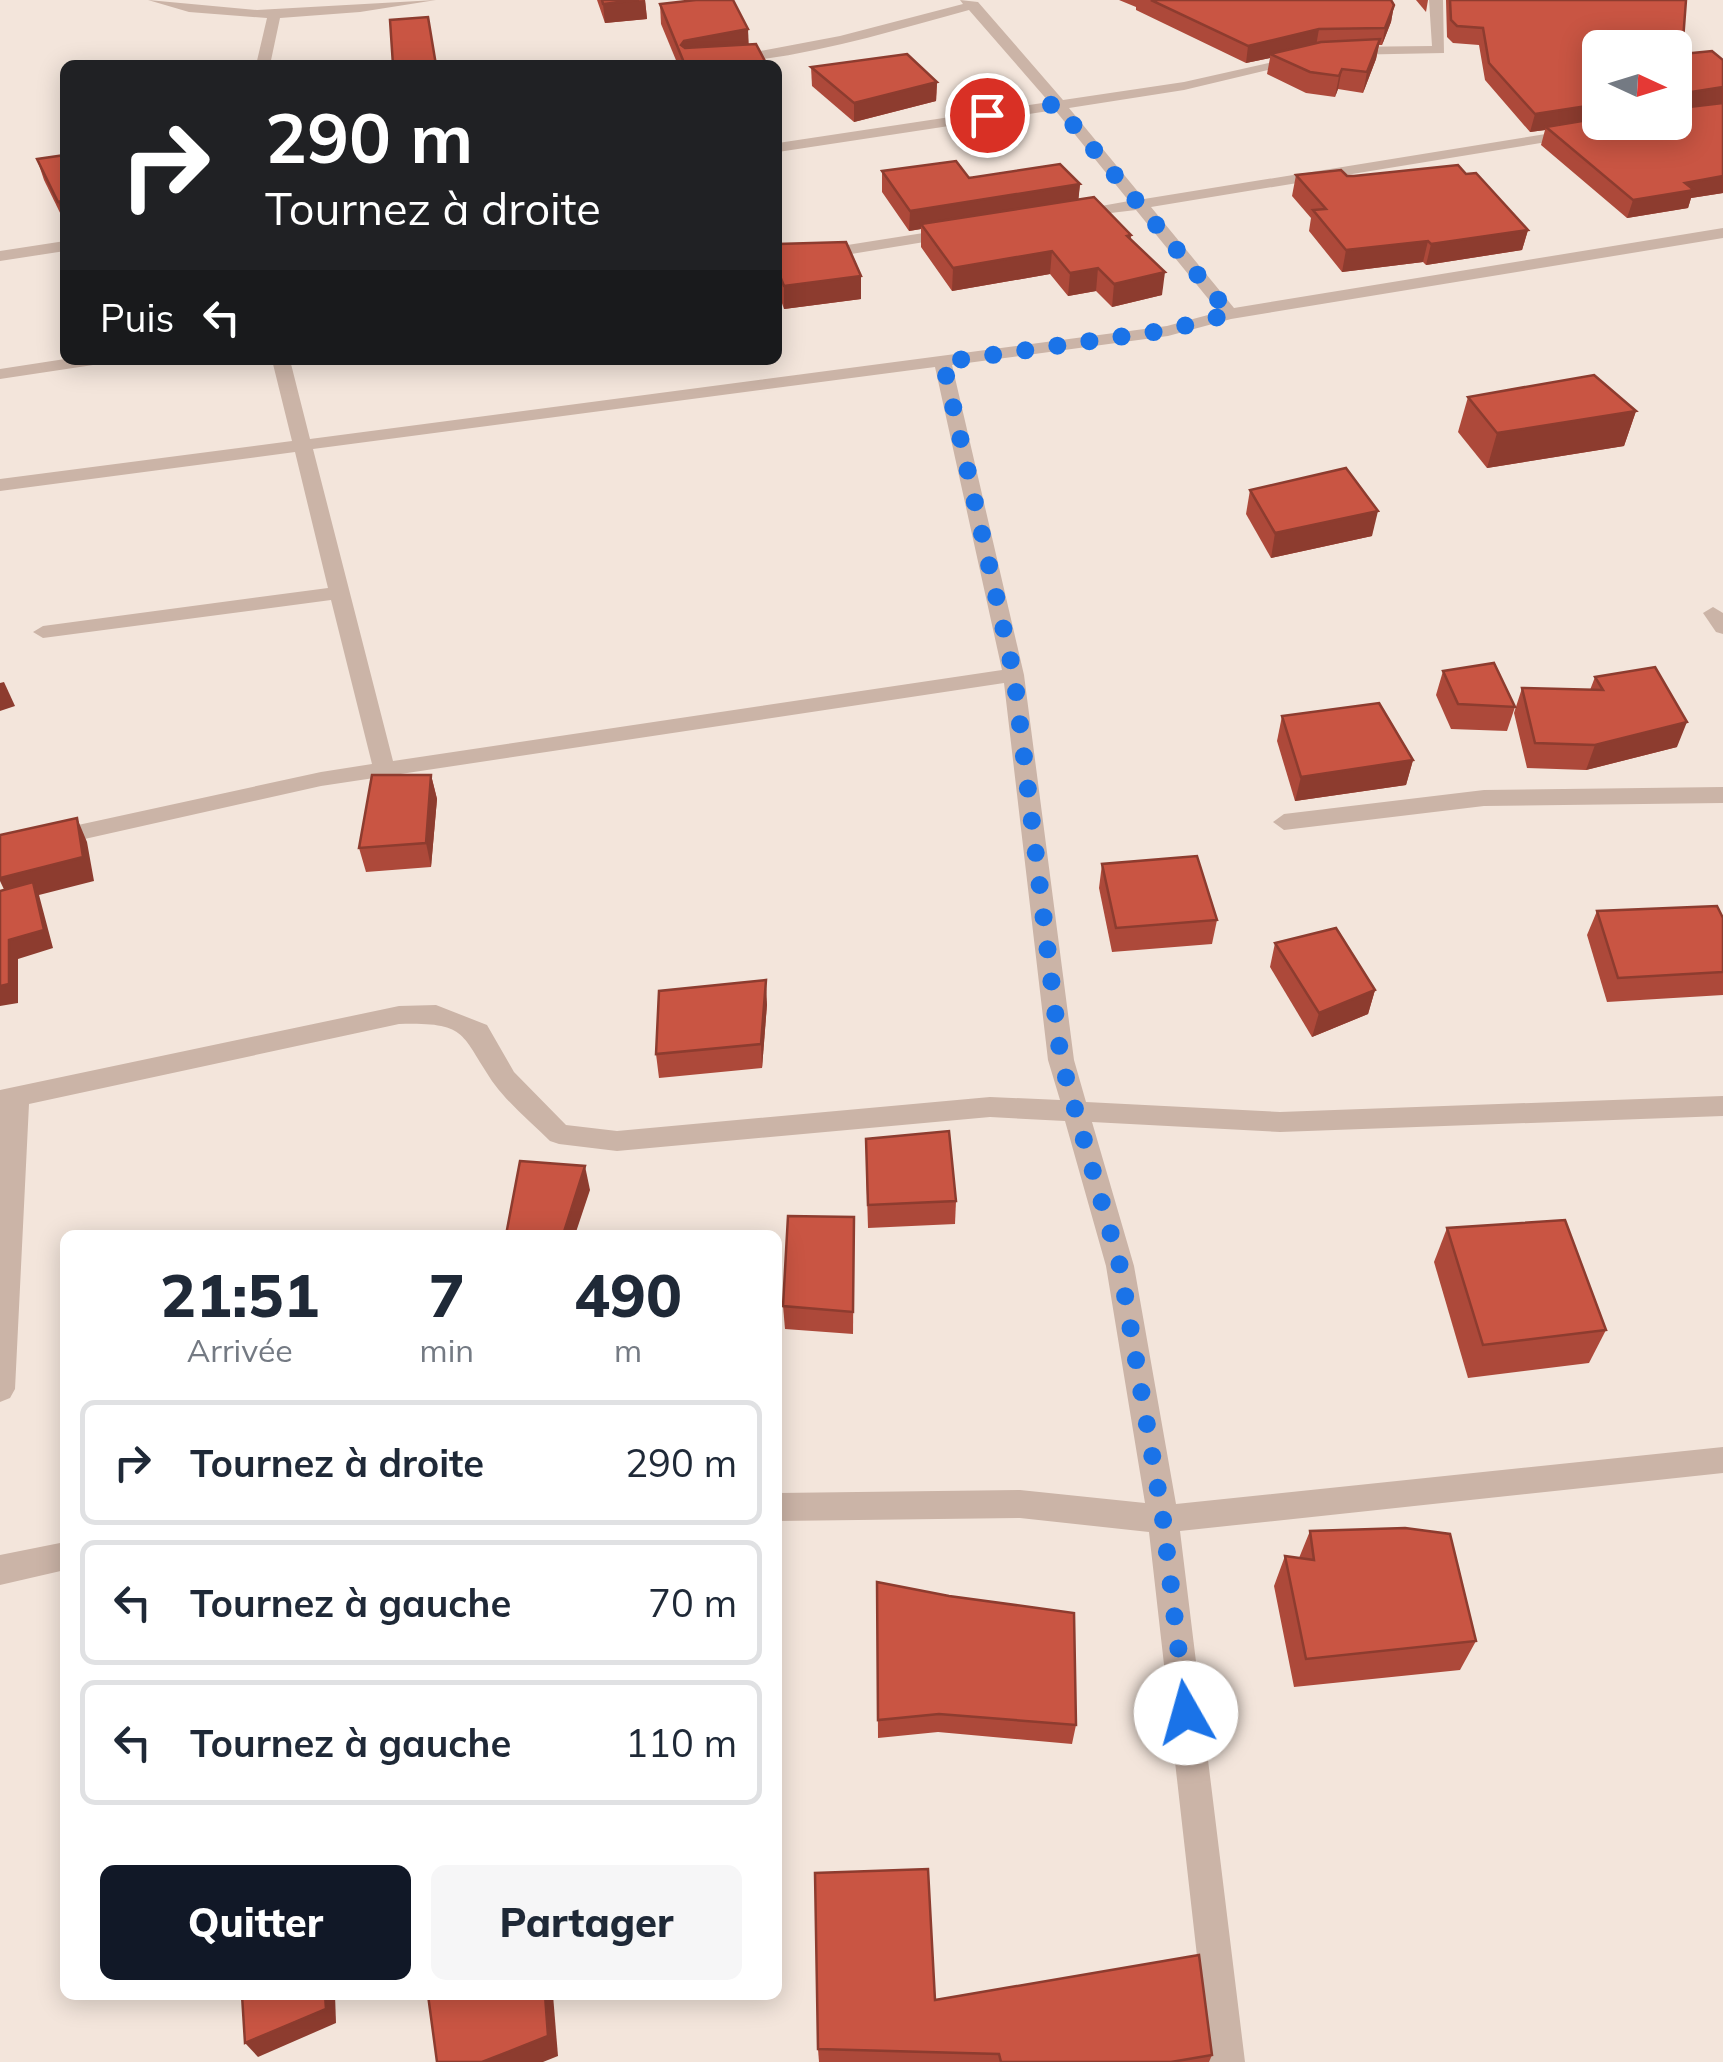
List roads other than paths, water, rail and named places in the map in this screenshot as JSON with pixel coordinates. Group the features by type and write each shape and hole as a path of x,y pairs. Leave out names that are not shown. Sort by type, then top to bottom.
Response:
{"street":[{"path":"155,0 222,14 274,16 429,0"},
{"path":"782,147 1184,86 1324,53 1439,50 1436,0"},
{"path":"722,60 840,40 970,3 1230,314"},
{"path":"263,60 274,16"},
{"path":"1064,216 1582,132"},
{"path":"782,260 968,231"},
{"path":"0,486 1168,330 1230,314 1723,233"},
{"path":"0,256 60,247"},
{"path":"943,362 1014,675 1061,1060 1120,1266 1163,1519 1227,2062"},
{"path":"0,374 60,365"},
{"path":"282,365 384,770"},
{"path":"43,632 340,593"},
{"path":"0,850 236,797 384,770 1014,675"},
{"path":"1284,822 1484,798 1723,795"},
{"path":"0,1390 8,1099 399,1016 436,1014 478,1032 504,1080 560,1134 617,1141 990,1107 1280,1122 1723,1106"},
{"path":"782,1507 1020,1504 1163,1519 1723,1460"},
{"path":"0,1570 60,1557"}]}
